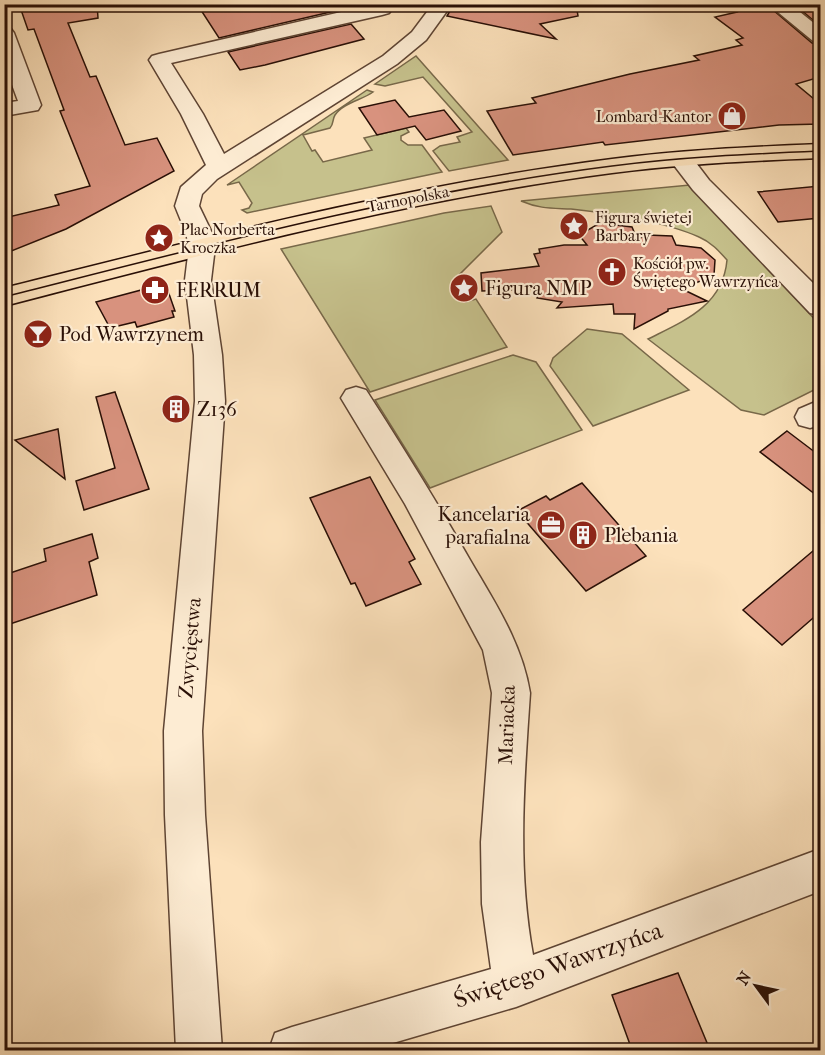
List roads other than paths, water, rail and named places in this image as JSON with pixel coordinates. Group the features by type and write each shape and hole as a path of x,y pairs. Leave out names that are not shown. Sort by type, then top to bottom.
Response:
{"main road":[{"name":"Tarnopolska","path":"4,297 336,214 458,189 586,170 682,160 820,151"}],"street":[{"path":"202,247 199,233 187,206 187,199 196,183 343,91 411,43 443,4"},
{"path":"777,4 820,37"},
{"path":"219,167 192,114 159,60 380,7 411,43"},
{"path":"4,33 30,105 4,110"},
{"path":"682,160 701,185 820,306"},
{"name":"Zwycięstwa","path":"199,1050 185,815 183,731 210,401 208,355 198,280 202,247"},
{"name":"Mariacka","path":"356,398 411,486 495,636 508,672 511,693 501,835 503,892 516,984"},
{"name":"Świętego Wawrzyńca","path":"292,1050 516,984 820,870"}],"tram line":[{"path":"4,297 306,222 458,190 638,163 716,156 820,151"}],"place":[{"name":"Lombard-Kantor","path":"732,116"},
{"name":"Figura świętej Barbary","path":"574,226"},
{"name":"Plac Norberta Kroczka","path":"159,238"},
{"name":"Kościół pw. Świętego Wawrzyńca","path":"612,272"},
{"name":"Figura NMP","path":"464,288"},
{"name":"FERRUM","path":"155,290"},
{"name":"Pod Wawrzynem","path":"38,334"},
{"name":"Z136","path":"176,409"},
{"name":"Kancelaria parafialna","path":"551,525"},
{"name":"Plebania","path":"583,535"}]}
